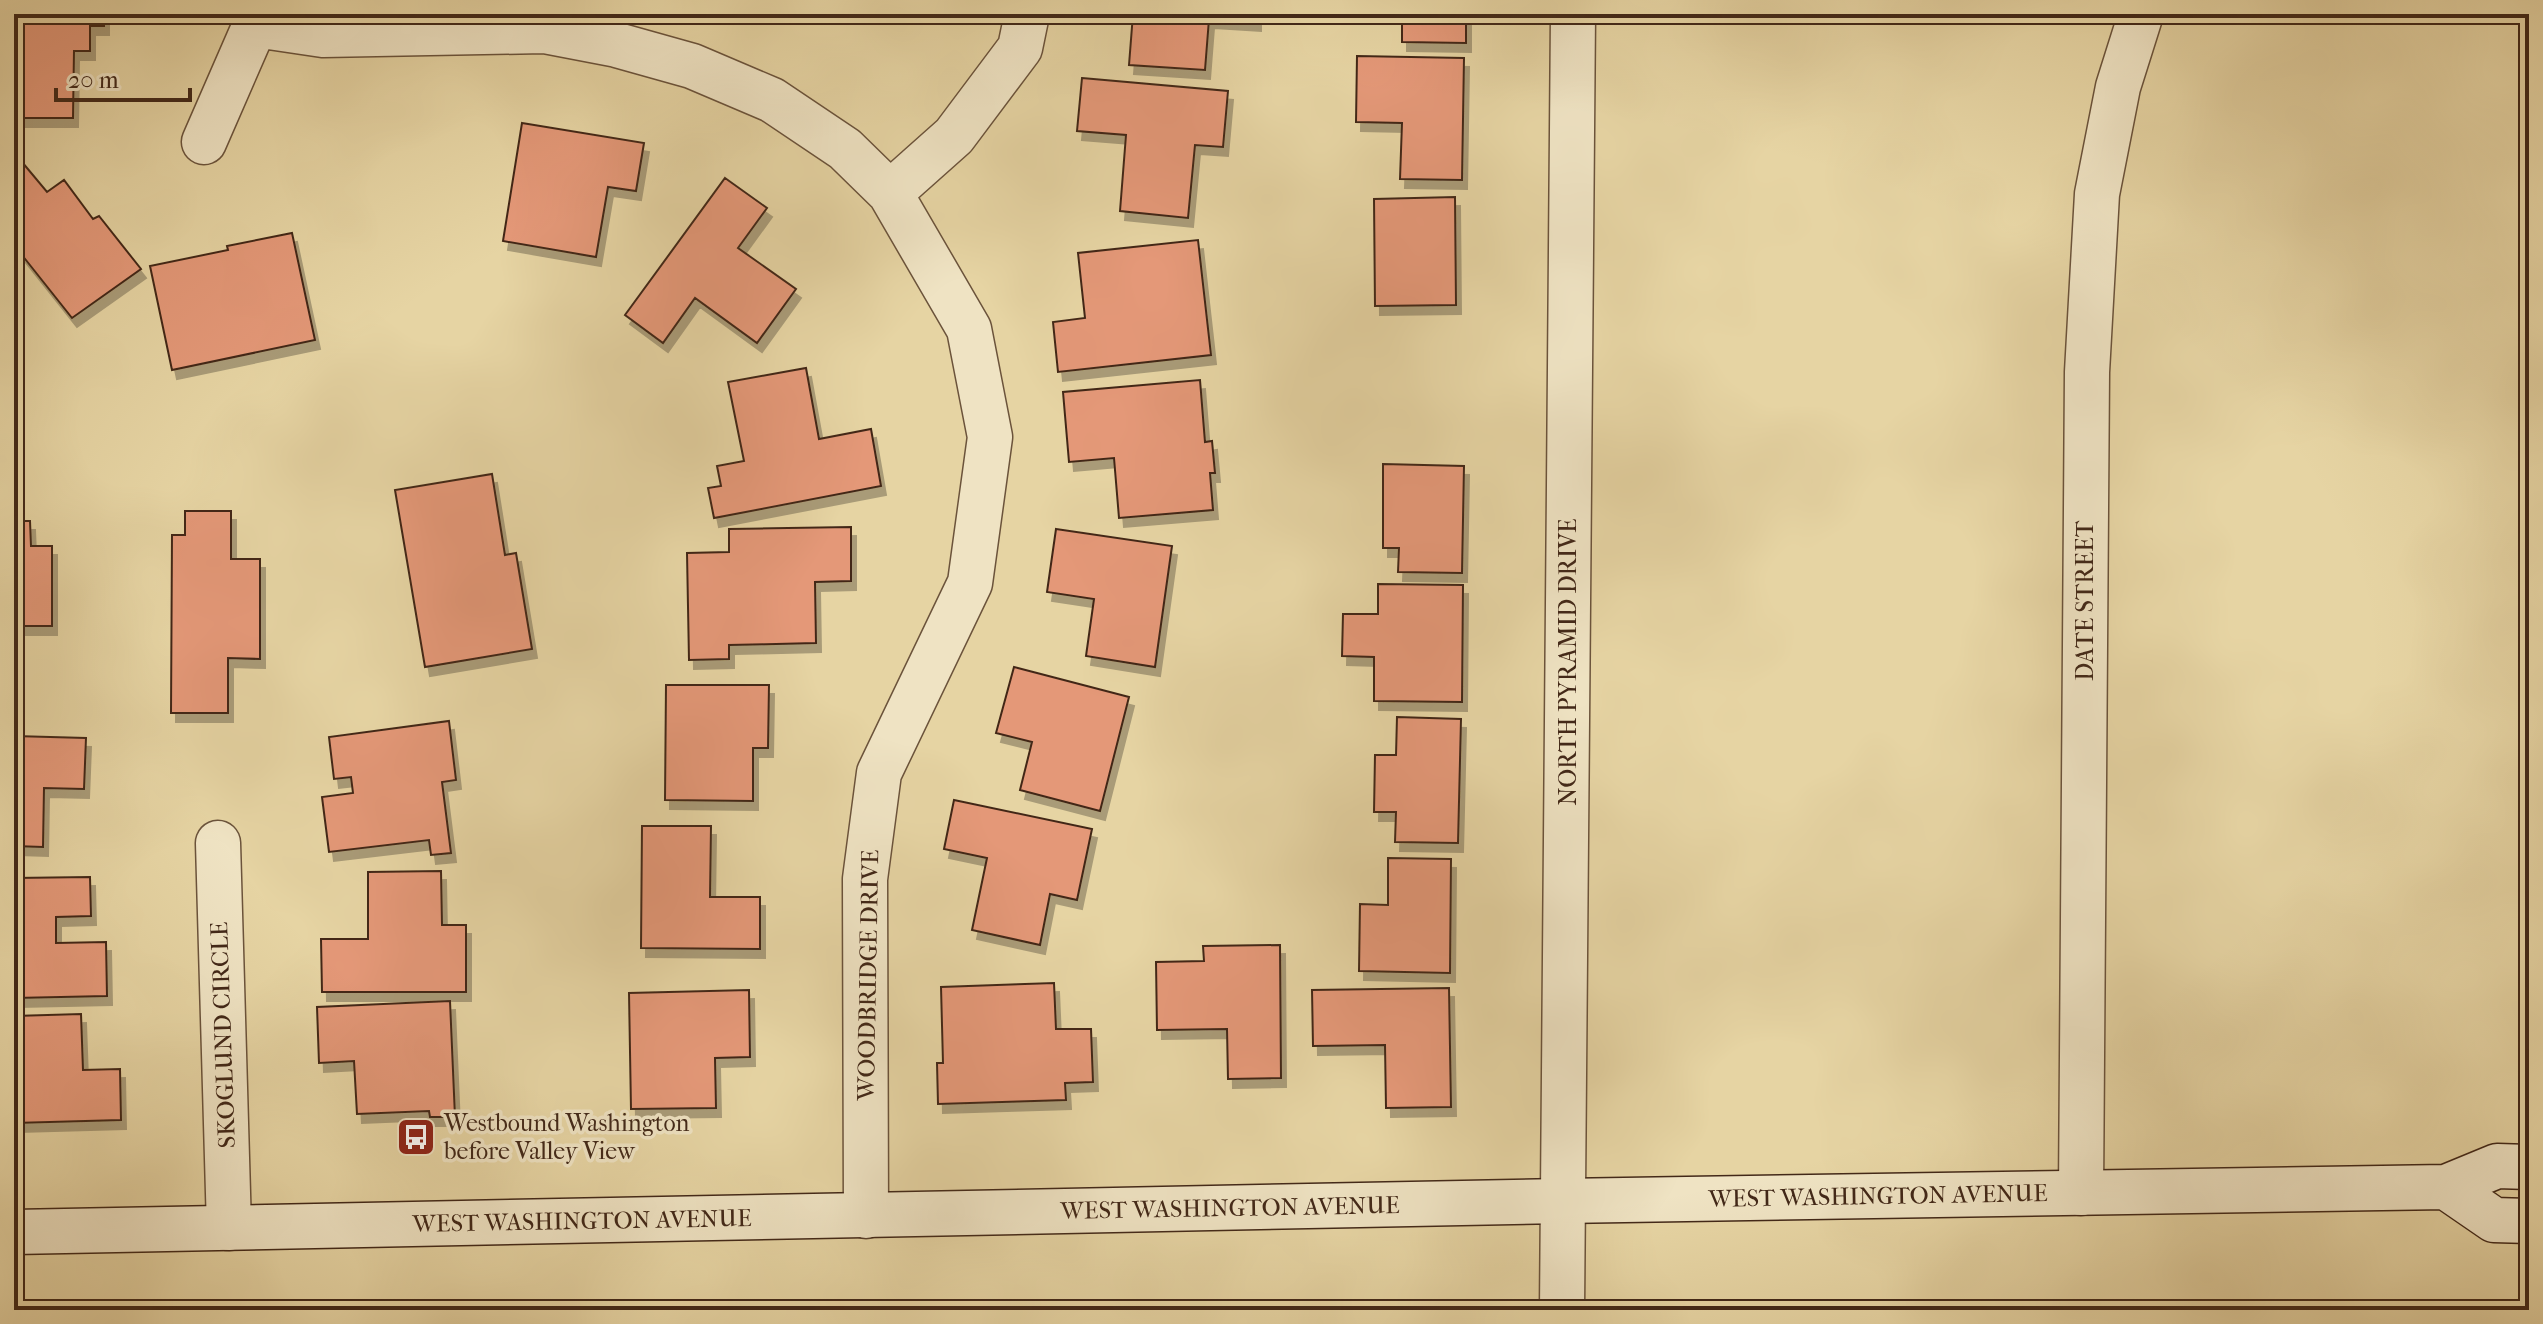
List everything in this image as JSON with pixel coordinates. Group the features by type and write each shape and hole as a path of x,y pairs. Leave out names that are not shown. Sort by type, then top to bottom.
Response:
{"street":[{"path":"890,193 954,136 1020,48 1027,14"},
{"name":"NORTH PYRAMID DRIVE","path":"1562,1310 1573,14"},
{"name":"DATE STREET","path":"2081,1193 2087,372 2097,194 2118,87 2141,14"},
{"path":"204,142 226,91 249,20"},
{"name":"WOODBRIDGE DRIVE","path":"249,20 323,35 544,31 617,45 692,66 772,100 845,149 890,193 969,329 990,437 970,583 879,773 865,879 866,1216"},
{"name":"SKOGLUND CIRCLE","path":"218,843 229,1228"},
{"name":"WEST WASHINGTON AVENUE","path":"14,1232 2446,1187 2497,1166 2529,1167"},
{"path":"2446,1187 2494,1220 2529,1221"}],"building":[{"path":"14,14 104,14 104,26 90,26 90,51 74,51 73,118 14,118"},
{"path":"1133,14 1256,14 1256,22 1209,19 1205,70 1129,65"},
{"path":"1402,14 1466,14 1466,43 1402,42"},
{"path":"1357,56 1464,58 1462,180 1400,179 1402,123 1356,122"},
{"path":"1082,78 1228,91 1223,147 1195,145 1188,218 1120,211 1126,135 1077,131"},
{"path":"522,123 644,143 636,191 608,187 596,257 503,241"},
{"path":"22,162 47,192 64,180 93,219 99,216 141,269 72,318 14,245 14,167"},
{"path":"725,178 767,208 738,248 796,289 757,343 695,298 663,343 625,315"},
{"path":"1455,197 1456,305 1375,306 1374,199"},
{"path":"292,233 315,340 172,370 150,266"},
{"path":"1198,240 1211,355 1058,372 1053,322 1085,318 1078,253"},
{"path":"806,368 819,439 871,429 881,486 714,518 708,488 721,486 717,466 744,461 728,382"},
{"path":"1200,380 1205,442 1212,441 1215,473 1210,473 1213,510 1119,518 1114,458 1069,462 1063,392"},
{"path":"1383,464 1464,466 1462,573 1398,572 1399,548 1383,548"},
{"path":"492,474 505,555 516,553 532,649 425,667 395,490"},
{"path":"185,511 231,511 231,559 260,559 260,659 228,658 228,713 171,713 172,535 185,535"},
{"path":"14,521 30,521 31,546 52,546 52,626 14,626"},
{"path":"851,527 851,581 815,582 816,643 729,645 729,659 689,660 687,553 729,552 729,529"},
{"path":"1056,529 1172,546 1155,667 1086,656 1094,599 1047,592"},
{"path":"1378,584 1463,585 1462,702 1374,701 1374,657 1342,656 1343,614 1378,614"},
{"path":"1014,667 1129,697 1100,811 1020,790 1032,742 996,733"},
{"path":"666,685 769,685 768,748 753,748 753,801 665,800"},
{"path":"1397,717 1461,719 1458,843 1395,842 1396,812 1374,812 1375,755 1396,755"},
{"path":"449,721 456,780 442,782 451,853 431,855 429,840 329,852 322,797 353,793 351,777 334,779 329,737"},
{"path":"14,736 86,738 84,789 44,788 43,847 14,846"},
{"path":"954,800 1092,829 1077,900 1050,894 1040,945 972,930 987,858 944,849"},
{"path":"642,826 711,826 710,897 760,897 760,949 641,948"},
{"path":"1388,858 1451,859 1450,973 1359,971 1360,904 1388,905"},
{"path":"441,871 442,925 466,925 466,992 322,992 321,939 368,939 368,872"},
{"path":"90,877 91,916 56,917 56,943 106,942 107,996 14,998 14,878"},
{"path":"1280,945 1281,1078 1228,1079 1227,1029 1157,1030 1156,962 1204,961 1203,946"},
{"path":"1054,983 1056,1029 1091,1029 1093,1082 1065,1083 1066,1100 938,1104 937,1063 943,1063 941,987"},
{"path":"1449,988 1451,1107 1386,1108 1385,1045 1313,1046 1312,990"},
{"path":"749,990 750,1057 715,1058 716,1108 631,1109 629,993"},
{"path":"450,1001 455,1117 430,1117 429,1111 357,1114 354,1061 319,1063 317,1007"},
{"path":"81,1014 83,1070 120,1069 121,1120 14,1123 14,1016"},
{"path":"2524,1305 2524,1310 2454,1310 2454,1306"},
{"path":"2323,1306 2323,1310 2225,1310 2225,1309"}],"place":[{"name":"Westbound Washington before Valley View","path":"416,1137"}]}
